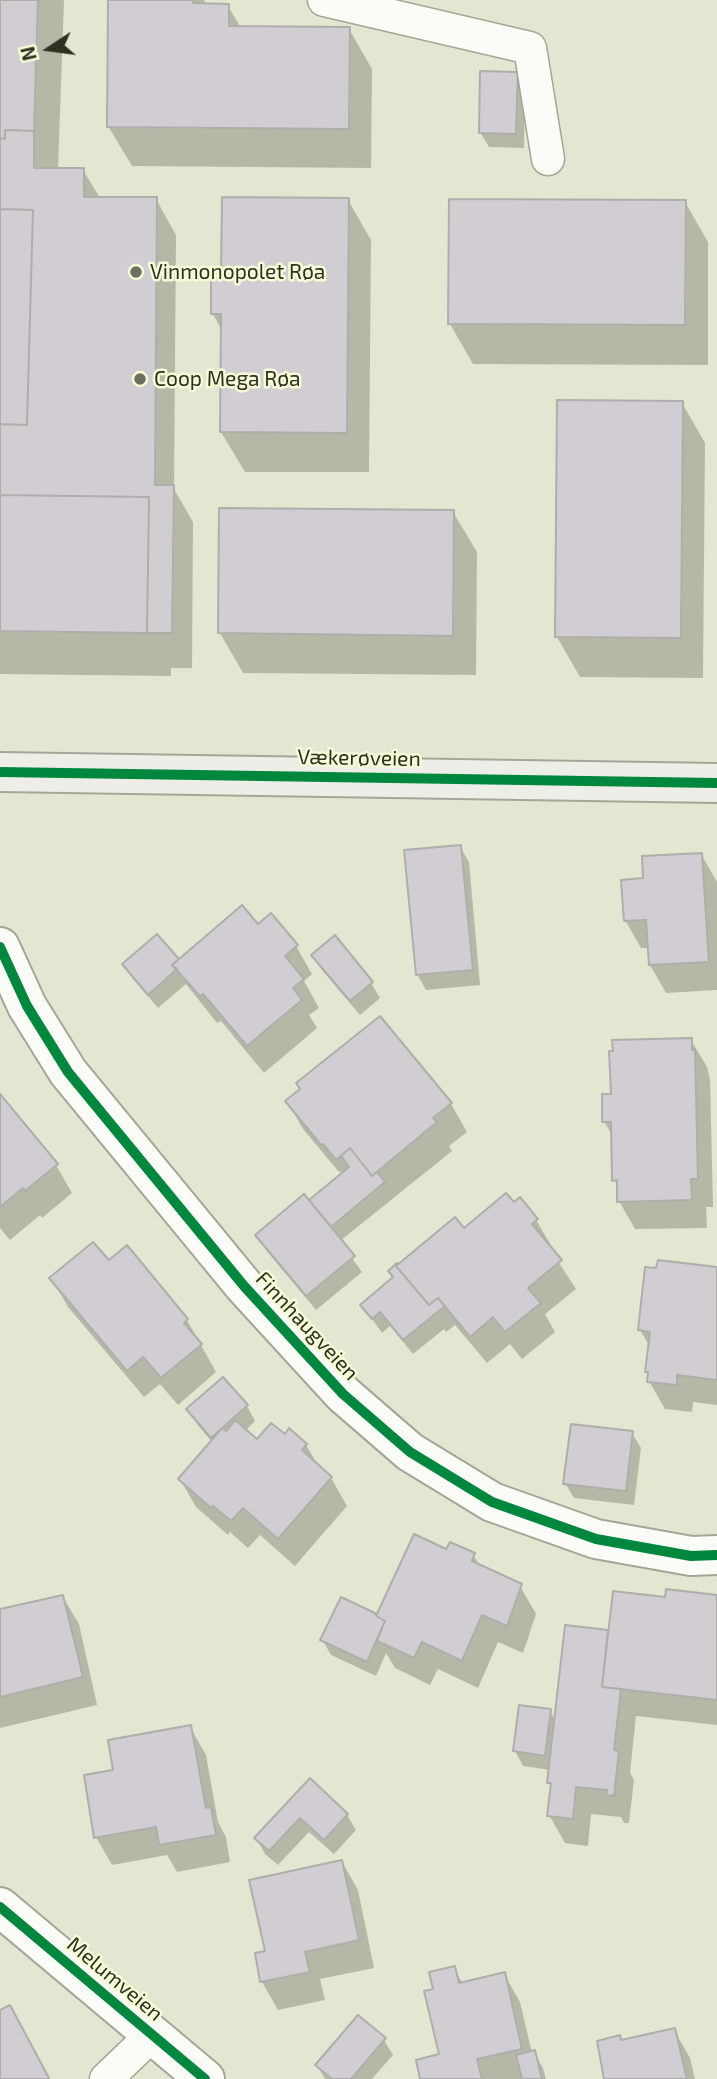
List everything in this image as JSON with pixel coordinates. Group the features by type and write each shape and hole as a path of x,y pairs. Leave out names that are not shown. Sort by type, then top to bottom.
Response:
{"main road":[{"name":"Vækerøveien","path":"0,772 717,783"}],"street":[{"name":"Finnhaugveien","path":"0,947 27,1006 68,1072 244,1286 343,1394 410,1452 492,1502 596,1539 691,1556 717,1555"},
{"name":"Melumveien","path":"0,1907 205,2079"}],"lane":[{"path":"324,0 530,48 548,159"},
{"path":"106,2079 152,2035"}],"building":[{"path":"0,0 38,0 34,131 5,130 5,139 0,138"},
{"path":"108,0 193,0 193,3 229,4 229,26 350,27 349,129 107,127"},
{"path":"480,71 518,72 516,134 479,133"},
{"path":"5,130 34,131 34,168 84,168 84,197 157,197 155,485 174,485 172,633 147,633 149,497 0,495 0,424 27,425 33,210 0,209 0,138 5,139"},
{"path":"222,197 349,198 347,433 220,432 221,314 211,314 211,273 221,273"},
{"path":"449,199 686,200 685,325 448,324"},
{"path":"0,209 33,210 27,425 0,424"},
{"path":"557,400 683,401 681,638 555,637"},
{"path":"0,495 149,497 147,633 0,631"},
{"path":"219,508 454,510 453,636 218,633"},
{"path":"461,845 473,970 416,975 404,850"},
{"path":"702,853 709,962 649,965 646,920 624,921 621,880 643,878 642,856"},
{"path":"242,905 258,924 271,913 298,945 285,956 304,979 293,988 302,1000 247,1046 203,994 200,996 172,965"},
{"path":"157,934 179,959 172,965 177,969 148,995 122,964"},
{"path":"335,935 373,982 350,1001 311,955"},
{"path":"380,1016 452,1103 433,1118 437,1122 372,1176 350,1148 336,1160 285,1101 300,1089 296,1083"},
{"path":"692,1038 692,1050 695,1049 698,1179 691,1179 692,1200 617,1202 617,1180 612,1181 611,1122 602,1122 602,1094 611,1094 609,1051 613,1051 612,1040"},
{"path":"0,1094 58,1164 0,1207"},
{"path":"350,1148 372,1176 377,1172 385,1182 331,1227 309,1200 349,1167 341,1156"},
{"path":"506,1193 514,1202 520,1197 538,1219 532,1224 562,1260 528,1288 541,1303 505,1332 493,1317 470,1337 438,1298 429,1305 396,1266 455,1217 464,1228"},
{"path":"304,1194 355,1256 306,1296 255,1235"},
{"path":"93,1242 109,1260 127,1245 188,1319 184,1323 202,1344 161,1378 143,1357 127,1371 49,1278"},
{"path":"658,1260 717,1267 717,1380 677,1375 677,1385 647,1382 648,1372 645,1372 650,1332 638,1330 645,1267 656,1268"},
{"path":"397,1263 396,1266 429,1305 438,1298 445,1306 403,1340 380,1312 372,1319 360,1305 393,1277 388,1271"},
{"path":"223,1377 248,1405 211,1438 186,1409"},
{"path":"235,1420 257,1439 271,1423 285,1434 289,1428 307,1444 302,1450 332,1477 278,1539 243,1508 231,1521 213,1506 211,1508 178,1479 222,1428 226,1431"},
{"path":"571,1424 633,1431 626,1491 563,1484"},
{"path":"414,1534 446,1549 450,1542 475,1553 472,1561 522,1584 507,1626 482,1615 462,1661 422,1642 414,1658 377,1641 385,1621 376,1616"},
{"path":"666,1589 717,1595 717,1700 602,1687 613,1591 665,1597"},
{"path":"63,1595 83,1677 0,1697 0,1609"},
{"path":"341,1597 377,1614 376,1616 385,1621 367,1662 320,1640"},
{"path":"565,1625 608,1630 602,1687 621,1689 614,1750 619,1751 614,1796 606,1795 607,1790 576,1787 573,1819 547,1816 551,1783 547,1783"},
{"path":"519,1705 551,1709 545,1756 513,1751"},
{"path":"191,1725 206,1808 211,1807 216,1835 159,1845 156,1827 94,1838 84,1775 113,1770 108,1740"},
{"path":"310,1778 348,1814 324,1840 300,1818 269,1851 254,1838"},
{"path":"342,1860 359,1940 305,1952 310,1972 260,1982 255,1953 265,1951 249,1880"},
{"path":"455,1966 459,1983 505,1972 522,2049 477,2059 482,2079 420,2079 416,2060 439,2054 424,1991 433,1989 429,1972"},
{"path":"10,2005 48,2079 0,2079 0,2010"},
{"path":"358,2015 386,2038 351,2079 332,2079 315,2065"},
{"path":"675,2028 687,2079 604,2079 597,2041 620,2035 621,2040"},
{"path":"535,2050 542,2079 522,2079 516,2055"}],"cycle path":[{"path":"0,772 717,783"},
{"path":"0,947 27,1006 68,1072 244,1286 343,1394 410,1452 492,1502 596,1539 691,1556 717,1555"},
{"path":"0,1907 205,2079"}],"place":[{"name":"Vinmonopolet Røa","path":"136,272"},
{"name":"Coop Mega Røa","path":"140,379"}]}
